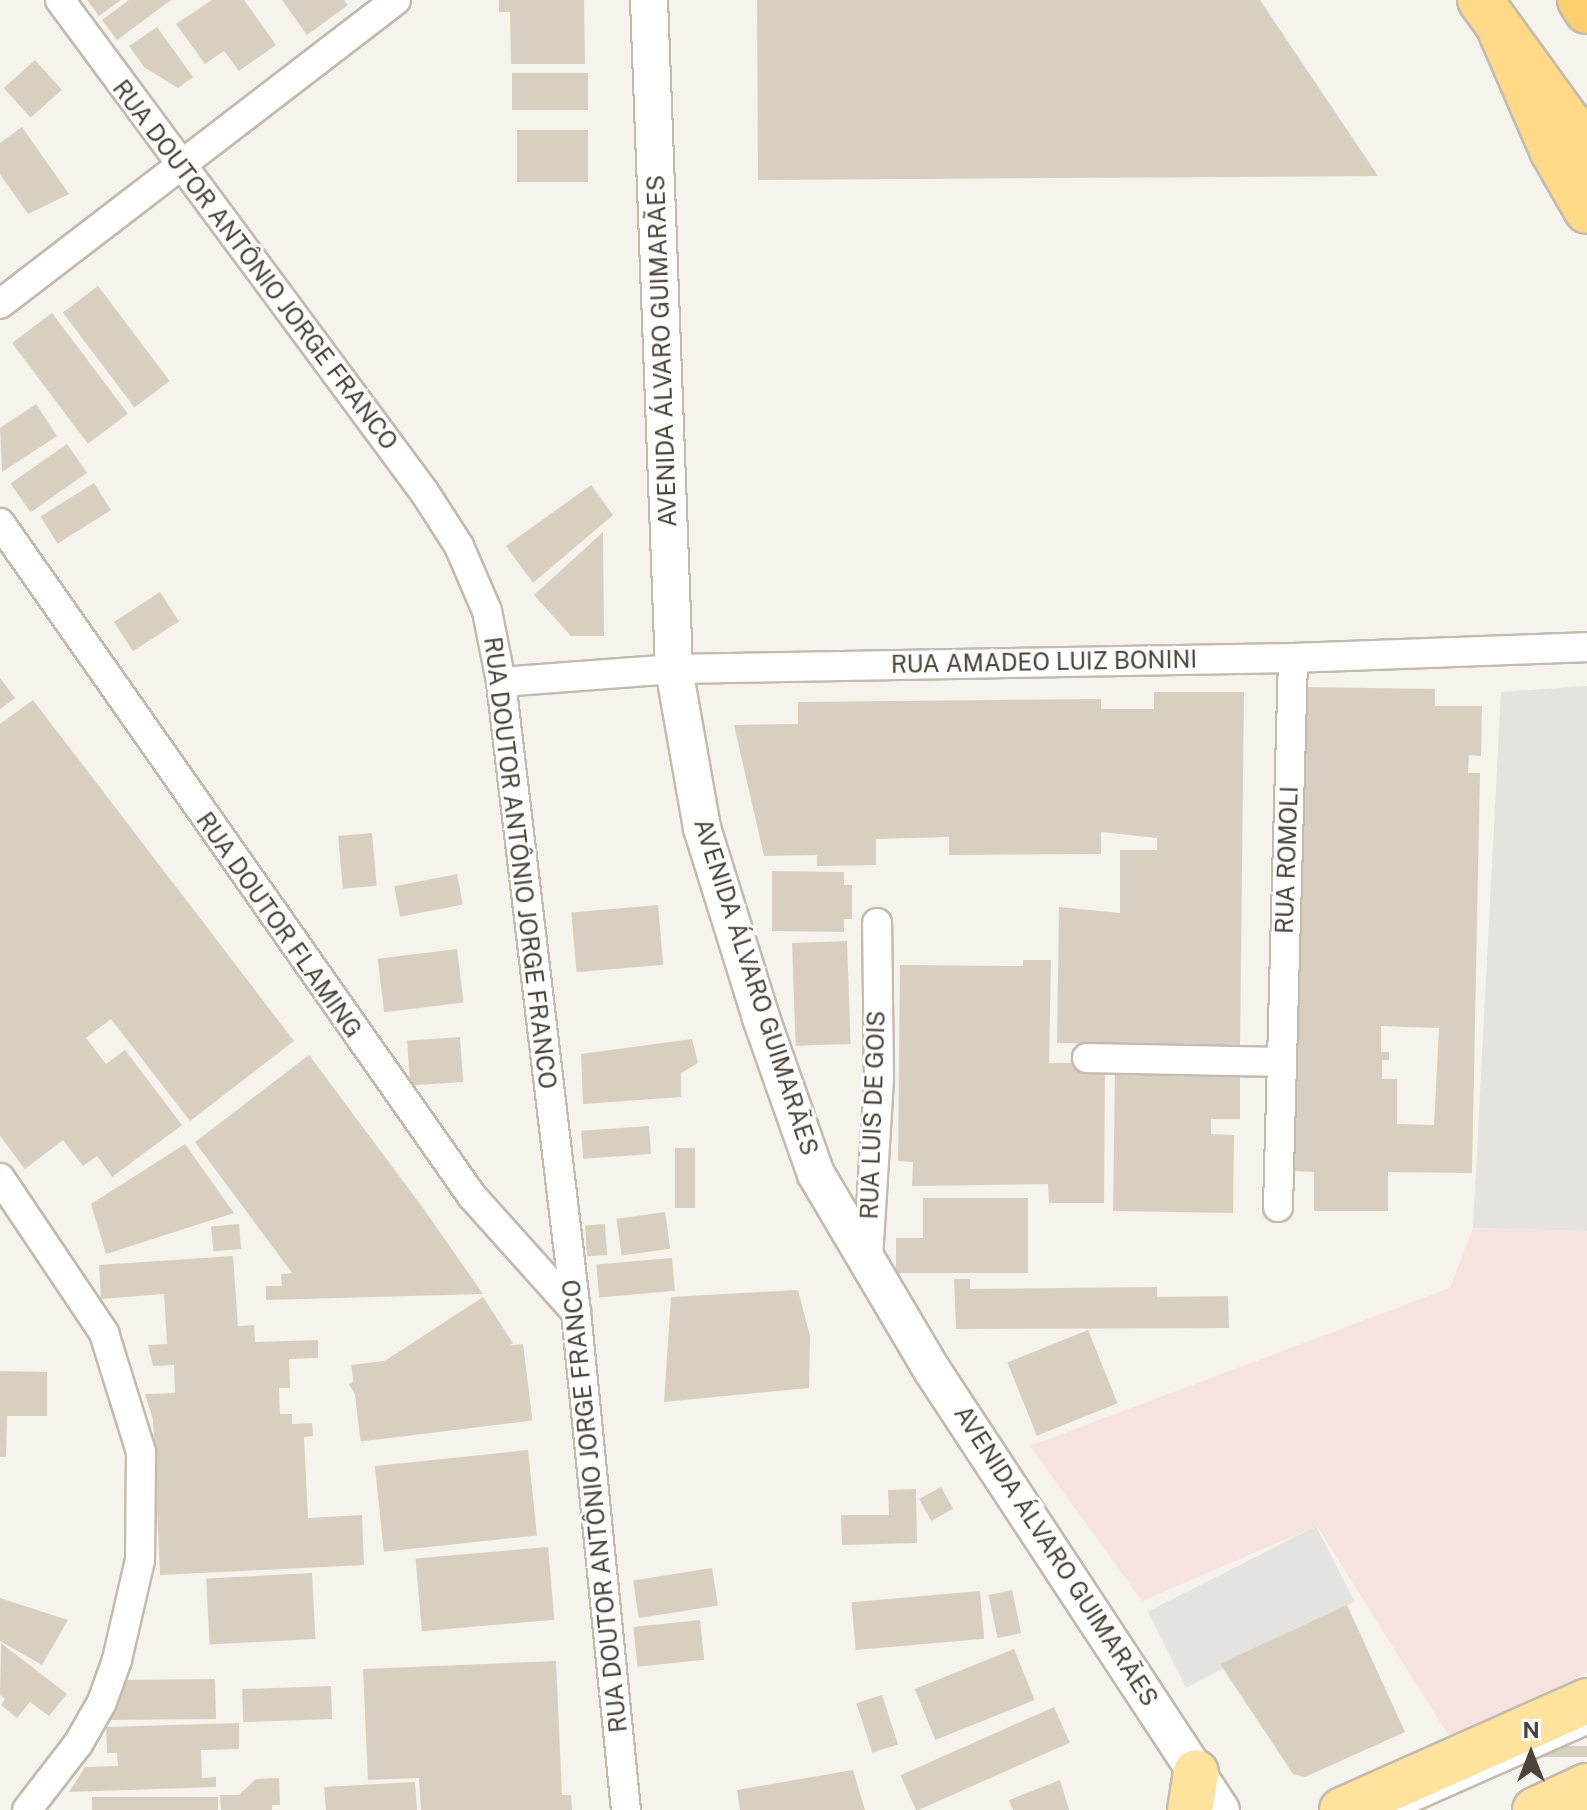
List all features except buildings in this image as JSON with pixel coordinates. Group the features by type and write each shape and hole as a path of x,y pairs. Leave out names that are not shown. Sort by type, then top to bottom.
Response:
{"highway":[{"path":"1580,0 1587,11"},
{"path":"1490,16 1587,148"},
{"path":"1490,16 1552,150 1587,211"}],"main road":[{"path":"1342,1810 1587,1701"},
{"path":"1535,1810 1587,1786"}],"street":[{"name":"RUA DOUTOR ANTÔNIO JORGE FRANCO","path":"60,0 459,546 487,611 501,682 576,1312 626,1810"},
{"path":"0,304 396,0"},
{"name":"AVENIDA ÁLVARO GUIMARÃES","path":"649,0 674,669 702,828 761,1018 816,1174 932,1370 1193,1791 1221,1810"},
{"name":"RUA DOUTOR FLAMING","path":"0,523 463,1184 576,1312"},
{"name":"RUA AMADEO LUIZ BONINI","path":"501,682 674,669 1293,658 1587,647"},
{"name":"RUA ROMOLI","path":"1278,1207 1293,658"},
{"name":"RUA LUIS DE GOIS","path":"868,1259 879,1080 877,923"},
{"path":"1087,1058 1281,1062"},
{"path":"0,1178 104,1333 130,1404 142,1466 140,1560 117,1660 102,1702 78,1744 27,1810"}],"lane":[{"path":"1400,1810 1587,1727"}],"shaded area":[{"path":"1587,686 1587,1231 1473,1228 1501,692"},
{"path":"1473,1228 1587,1231 1587,1672 1452,1741 1317,1526 1142,1601 1030,1446 1450,1288"},
{"path":"1316,1526 1355,1602 1186,1688 1148,1612"}]}
